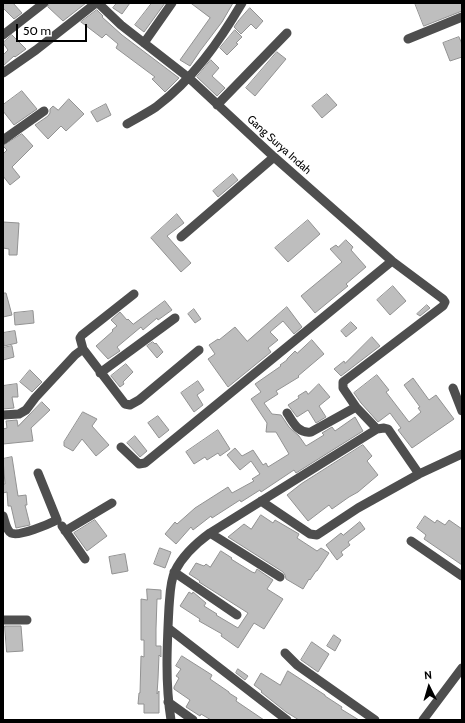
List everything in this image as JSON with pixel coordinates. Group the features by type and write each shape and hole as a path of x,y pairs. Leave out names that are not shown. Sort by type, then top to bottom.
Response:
{"street":[{"path":"3,35 44,3"},
{"path":"3,73 36,50 97,3"},
{"name":"Gang Surya Indah","path":"97,3 188,78 274,157 392,261 443,298 445,302 443,306 343,382 343,388 356,408"},
{"path":"144,42 172,3"},
{"path":"127,124 156,107 188,78 225,32 242,3"},
{"path":"408,38 462,17"},
{"path":"217,105 287,33"},
{"path":"3,140 44,112"},
{"path":"181,237 274,157"},
{"path":"121,447 139,464 145,463 392,261"},
{"path":"134,294 82,335 80,341 83,349 100,373 125,404 130,405 139,400 199,350"},
{"path":"100,373 175,318"},
{"path":"3,415 19,414 26,410 75,355 83,349"},
{"path":"454,388 462,411"},
{"path":"287,413 299,430 306,433 311,432 356,408 377,429"},
{"path":"171,720 168,702 167,660 171,589 174,572 184,556 193,546 210,533 377,429 384,428 388,430 419,474"},
{"path":"261,501 310,534 317,535 358,508 419,474 462,454"},
{"path":"38,474 57,520 85,559"},
{"path":"65,531 112,503"},
{"path":"3,516 8,530 15,534 39,528 57,520"},
{"path":"210,533 280,576"},
{"path":"411,541 462,576"},
{"path":"174,572 237,615"},
{"path":"3,620 27,620"},
{"path":"168,628 287,720"},
{"path":"285,653 297,664 375,720"},
{"path":"423,720 462,668"},
{"path":"168,702 193,720"}],"building":[{"path":"3,3 13,3 22,13 14,19 3,8"},
{"path":"50,3 86,3 63,21 48,7"},
{"path":"117,3 130,3 122,14 113,8"},
{"path":"152,3 165,3 144,32 135,25"},
{"path":"191,3 233,3 222,22 190,66 180,60 210,18"},
{"path":"415,3 462,3 462,11 424,26"},
{"path":"250,8 263,21 256,29 251,24 241,34 234,27"},
{"path":"97,10 103,16 102,17 122,35 179,78 165,92 152,79 155,77 116,48 118,44 106,34 102,38 81,22"},
{"path":"235,30 242,37 236,43 238,44 227,55 220,48"},
{"path":"12,35 26,49 15,57 14,56 3,66 3,55 8,50 3,43"},
{"path":"459,37 462,44 462,57 450,61 443,43"},
{"path":"277,52 286,59 255,96 246,88"},
{"path":"211,60 219,68 212,76 225,88 217,96 197,77"},
{"path":"22,91 37,109 14,125 3,111 3,105"},
{"path":"327,94 337,105 322,118 312,106"},
{"path":"69,99 84,114 66,131 61,126 48,139 35,125 48,116 50,109 53,106 58,110"},
{"path":"106,104 111,115 97,122 91,112"},
{"path":"22,134 33,146 12,167 20,177 10,185 3,176 3,154 7,150 3,146"},
{"path":"233,174 238,180 218,197 213,191"},
{"path":"177,214 184,223 167,236 191,263 181,272 151,238"},
{"path":"308,220 320,234 288,262 275,248"},
{"path":"3,222 19,223 17,255 9,255 9,249 3,248"},
{"path":"346,240 353,247 351,250 366,267 346,284 348,286 315,313 301,296 342,262 330,249 336,245 338,247"},
{"path":"393,286 406,301 390,315 377,300"},
{"path":"3,293 6,293 12,315 3,317"},
{"path":"165,301 172,310 158,320 157,318 143,330 141,327 117,347 120,351 108,359 96,346 117,326 111,320 120,312 133,324"},
{"path":"427,305 430,308 420,316 417,314"},
{"path":"287,307 302,327 294,334 283,321 270,332 278,340 268,348 271,352 228,387 208,359 215,354 209,345 218,339 219,340 235,327 247,341"},
{"path":"194,309 201,319 195,323 188,314"},
{"path":"33,311 34,323 15,325 14,313"},
{"path":"351,322 357,328 346,337 341,331"},
{"path":"15,331 17,343 4,346 3,333"},
{"path":"372,337 380,346 341,376 334,369 344,361 345,363"},
{"path":"312,340 324,354 298,376 299,377 276,391 278,394 264,403 272,414 281,415 289,427 299,436 306,446 324,435 322,433 332,427 335,431 355,417 363,431 296,473 294,470 261,492 260,490 241,502 240,500 212,518 211,516 193,530 191,527 176,544 165,534 175,522 177,524 195,508 228,487 232,493 254,481 252,479 260,474 251,461 240,470 227,455 235,448 242,456 253,450 263,465 266,463 268,467 289,454 276,432 266,432 267,423 251,399 261,392 255,384 281,366 280,365 295,351 297,353"},
{"path":"153,342 155,344 156,343 163,352 157,358 147,346"},
{"path":"12,346 14,357 3,360 3,348"},
{"path":"126,364 133,372 120,387 111,376"},
{"path":"30,370 42,382 32,392 20,382"},
{"path":"377,375 389,390 386,392 409,422 421,412 418,408 420,407 404,385 413,378 429,400 436,395 454,419 412,448 398,430 401,428 390,413 378,422 354,393"},
{"path":"198,381 204,390 197,395 203,405 194,412 181,393"},
{"path":"17,384 18,397 12,397 14,408 3,409 3,386"},
{"path":"319,384 330,397 319,406 326,417 316,423 308,410 297,417 288,405 299,398 298,396 306,391 308,394"},
{"path":"42,402 50,410 31,428 33,441 3,444 3,429 7,428 6,421 17,420 18,426"},
{"path":"83,412 97,419 92,426 109,445 96,456 82,439 73,451 64,446 64,442"},
{"path":"158,416 169,430 159,438 148,423"},
{"path":"218,430 230,449 220,456 218,453 207,460 205,457 194,464 186,452"},
{"path":"135,436 147,451 140,457 127,443"},
{"path":"363,445 372,456 367,461 378,475 358,492 332,509 329,505 308,521 287,495 301,484"},
{"path":"12,457 18,496 26,495 27,505 25,505 30,525 16,528 11,506 8,506 7,492 3,493 3,484 5,484 3,459"},
{"path":"261,515 273,523 275,520 299,534 297,538 317,551 321,548 329,553 303,589 286,579 283,572 228,537 244,524 251,529"},
{"path":"425,516 435,523 437,520 445,525 449,520 462,529 462,565 424,539 426,535 417,528"},
{"path":"95,520 107,536 87,551 74,533"},
{"path":"360,522 365,529 348,542 350,545 341,552 343,555 337,560 326,545 341,533 343,535"},
{"path":"160,548 171,552 165,568 154,564"},
{"path":"221,551 252,572 255,573 257,569 273,580 267,589 283,599 264,629 254,623 238,648 221,636 222,634 199,621 200,619 180,606 189,592 192,594 193,592 206,603 204,606 238,628 248,613 189,574 196,563 204,566 206,564 210,567"},
{"path":"125,554 128,571 112,574 109,557"},
{"path":"147,589 161,590 161,599 157,599 156,629 156,646 161,646 161,657 159,655 157,694 159,691 159,713 144,713 144,704 138,704 140,693 141,656 144,657 144,640 141,640 141,599 147,600"},
{"path":"5,626 21,626 23,651 7,652"},
{"path":"334,635 341,640 335,651 327,646"},
{"path":"312,642 329,654 318,672 301,660"},
{"path":"182,656 212,675 210,679 237,698 236,701 264,720 211,720 201,714 200,716 186,707 190,700 174,689 179,678 176,676 181,669 176,666"},
{"path":"238,669 248,676 245,680 236,673"},
{"path":"288,671 325,695 342,707 341,709 359,720 299,720 286,712 254,685 261,673 280,685"}]}
